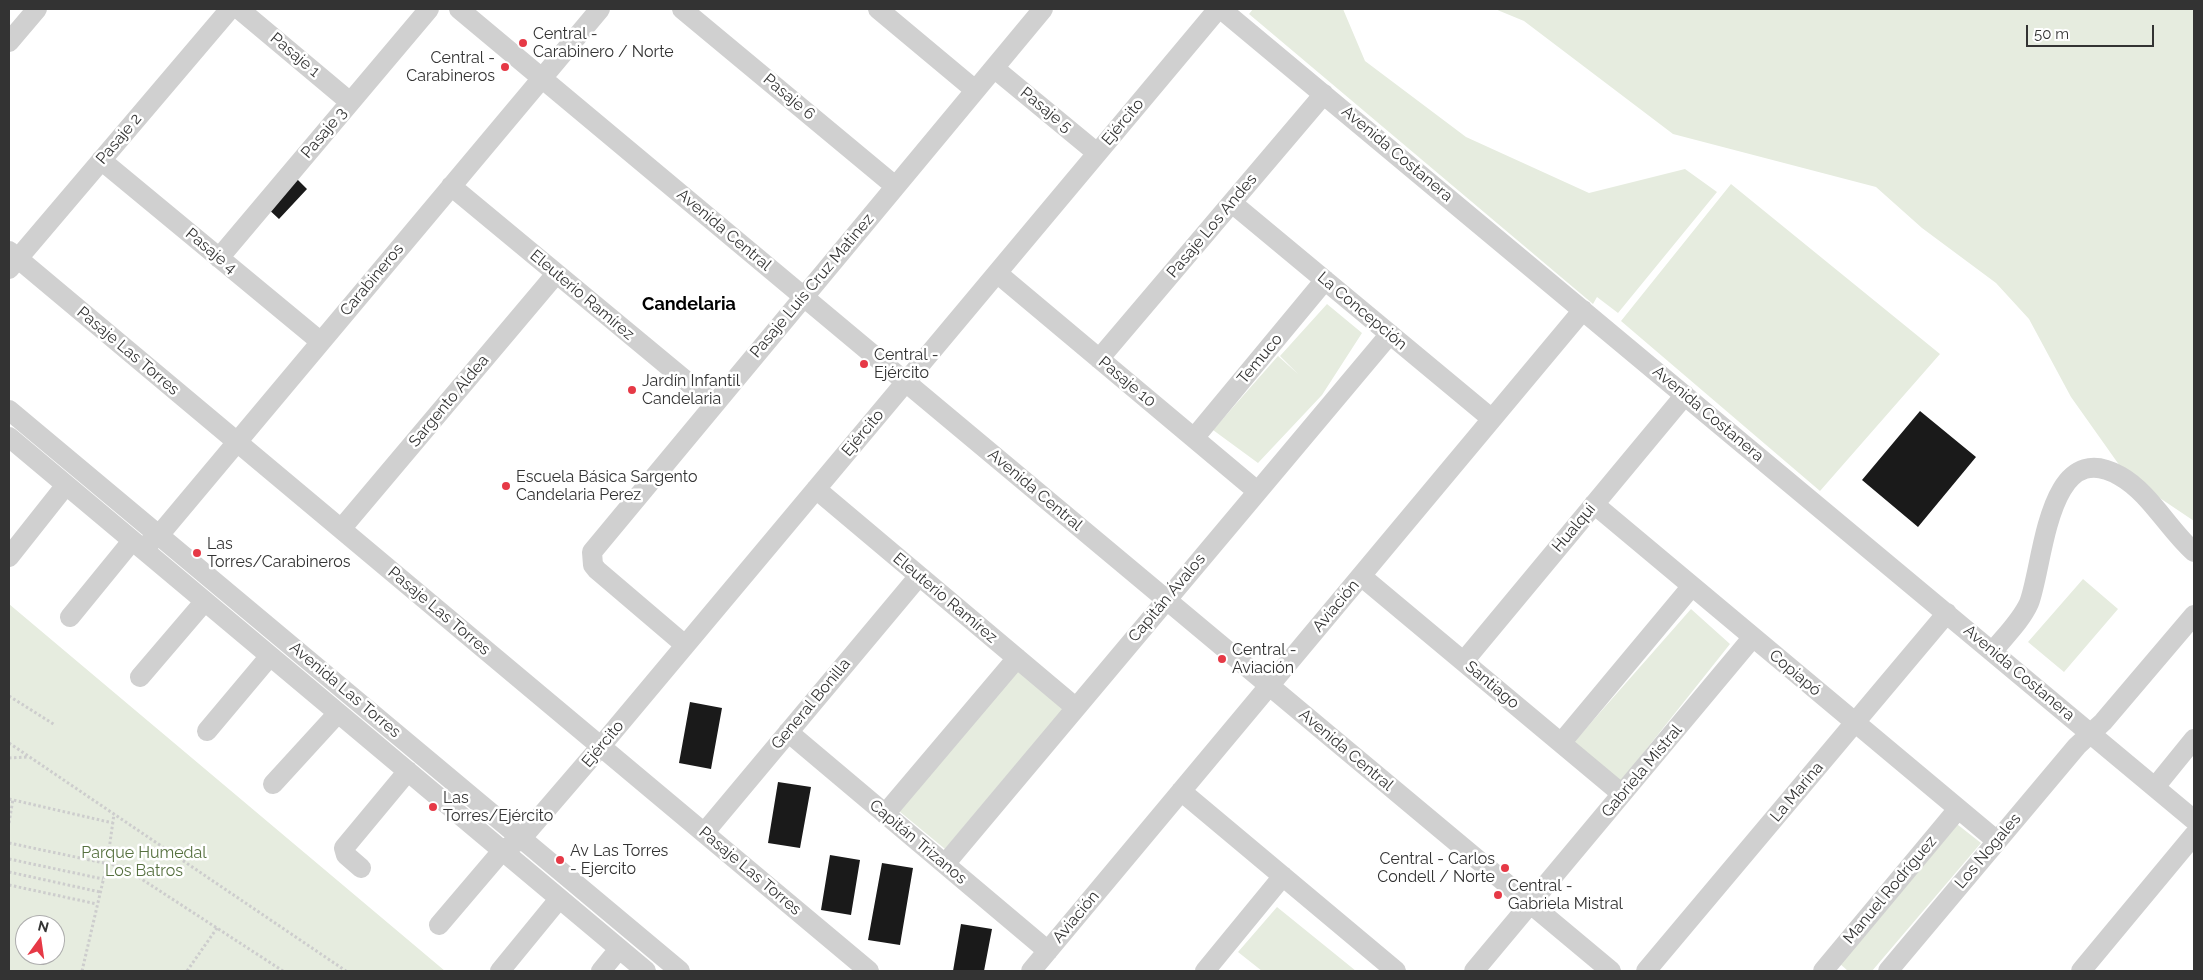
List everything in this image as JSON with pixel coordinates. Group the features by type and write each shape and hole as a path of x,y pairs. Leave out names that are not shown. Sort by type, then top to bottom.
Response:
{"street":[{"path":"9,42 37,9"},
{"name":"Pasaje 2","path":"12,260 101,160 230,9"},
{"name":"Pasaje 1","path":"239,9 350,102"},
{"name":"Pasaje 3","path":"219,258 429,9"},
{"name":"Avenida Central","path":"459,9 1611,971"},
{"name":"Carabineros","path":"70,617 137,544 160,534 600,9"},
{"name":"Pasaje 6","path":"682,9 896,186"},
{"path":"878,9 975,90"},
{"name":"Pasaje Luís Cruz Matinez","path":"686,645 596,570 591,558 596,546 1043,9"},
{"name":"Avenida Costanera","path":"1219,9 1324,94 2194,820"},
{"name":"Ejército","path":"439,925 502,850 521,839 601,746 1219,9"},
{"name":"Pasaje 5","path":"994,68 1097,153"},
{"name":"Pasaje Los Andes","path":"1099,359 1324,94"},
{"name":"Pasaje 4","path":"101,160 321,342"},
{"name":"Eleuterio Ramírez","path":"451,186 714,404"},
{"name":"La Concepción","path":"1232,203 1492,419"},
{"name":"Pasaje Las Torres","path":"12,260 237,442 869,971"},
{"name":"Pasaje 10","path":"996,273 1257,491"},
{"name":"Sargento Aldea","path":"341,529 556,274"},
{"name":"Temuco","path":"1194,438 1325,280"},
{"name":"Aviación","path":"1031,971 1583,310"},
{"name":"Capitán Ávalos","path":"945,864 1390,334"},
{"name":"Hualqui","path":"1464,661 1685,395"},
{"name":"Avenida Las Torres","path":"9,410 160,534 680,971"},
{"name":"Avenida Las Torres","path":"9,437 646,971"},
{"path":"1993,651 2024,614 2032,594 2055,502 2066,483 2082,471 2090,469 2106,470 2127,480 2194,552"},
{"path":"9,556 66,485"},
{"name":"Eleuterio Ramírez","path":"816,489 1075,707"},
{"name":"Copiapó","path":"1594,504 1997,841"},
{"name":"General Bonilla","path":"704,832 919,576"},
{"name":"Santiago","path":"1361,576 1622,794"},
{"path":"1561,743 1692,586"},
{"path":"140,678 205,601"},
{"name":"La Marina","path":"1646,971 1947,613"},
{"name":"Los Nogales","path":"1888,971 2077,746 2103,722 2194,615"},
{"name":"Gabriela Mistral","path":"1474,971 1753,637"},
{"path":"207,731 270,656"},
{"path":"885,814 1017,658"},
{"path":"273,784 338,713"},
{"name":"Capitán Trizanos","path":"788,732 1048,951"},
{"path":"2155,787 2194,739"},
{"path":"362,868 346,855 344,848 408,771"},
{"path":"1181,791 1396,971"},
{"name":"Manuel Rodríguez","path":"1826,970 1958,808"},
{"path":"2081,971 2194,835"},
{"path":"1205,971 1283,876"},
{"path":"500,971 559,899"},
{"path":"601,971 620,949"}],"path":[{"path":"9,696 55,725"},
{"path":"9,743 346,971"},
{"path":"9,758 28,756"},
{"path":"9,823 11,799 113,823"},
{"path":"82,971 107,864 114,814"},
{"path":"9,843 123,867 284,971"},
{"path":"9,859 103,879"},
{"path":"9,872 100,892"},
{"path":"9,885 97,904"},
{"path":"187,971 217,928"}],"green space":[{"path":"1253,9 1343,9 1365,61 1466,137 1589,193 1685,169 1717,192 1618,313 1597,297 1593,304 1249,14"},
{"path":"1495,9 2194,9 2194,521 2127,476 2071,397 2029,319 1996,283 1922,228 1876,187 1673,134 1524,21"},
{"path":"1731,184 1940,354 1820,491 1621,321"},
{"path":"1327,304 1362,333 1322,395 1258,463 1213,430 1278,356 1298,374 1280,356"},
{"path":"2083,579 2118,609 2064,672 2028,642"},
{"name":"Parque Humedal Los Batros","path":"9,604 445,971 9,971"},
{"path":"1691,609 1730,644 1621,781 1574,742"},
{"path":"1018,671 1063,709 945,849 899,811"},
{"path":"1953,821 1981,843 1872,971 1848,971 1839,963"},
{"path":"1277,907 1356,971 1262,971 1238,952"}],"building":[{"path":"293,175 307,189 279,219 265,206"},
{"path":"1920,411 1976,457 1918,527 1862,480"},
{"path":"690,702 722,708 711,769 679,763"},
{"path":"778,782 811,787 800,848 768,843"},
{"path":"830,855 860,860 851,915 821,910"},
{"path":"882,863 913,868 900,945 868,940"},
{"path":"961,924 992,929 984,971 953,971"}],"place":[{"name":"Central - Carabinero / Norte","path":"523,43"},
{"name":"Central - Carabineros","path":"505,67"},
{"name":"Central - Ejército","path":"864,364"},
{"name":"Jardín Infantil Candelaria","path":"632,390"},
{"name":"Escuela Básica Sargento Candelaria Perez","path":"506,486"},
{"name":"Las Torres/Carabineros","path":"197,553"},
{"name":"Central - Aviación","path":"1222,659"},
{"name":"Las Torres/Ejército","path":"433,807"},
{"name":"Av Las Torres - Ejercito","path":"560,860"},
{"name":"Central - Carlos Condell / Norte","path":"1505,868"},
{"name":"Central - Gabriela Mistral","path":"1498,895"}],"district":[{"name":"Candelaria","path":"689,305"}]}
